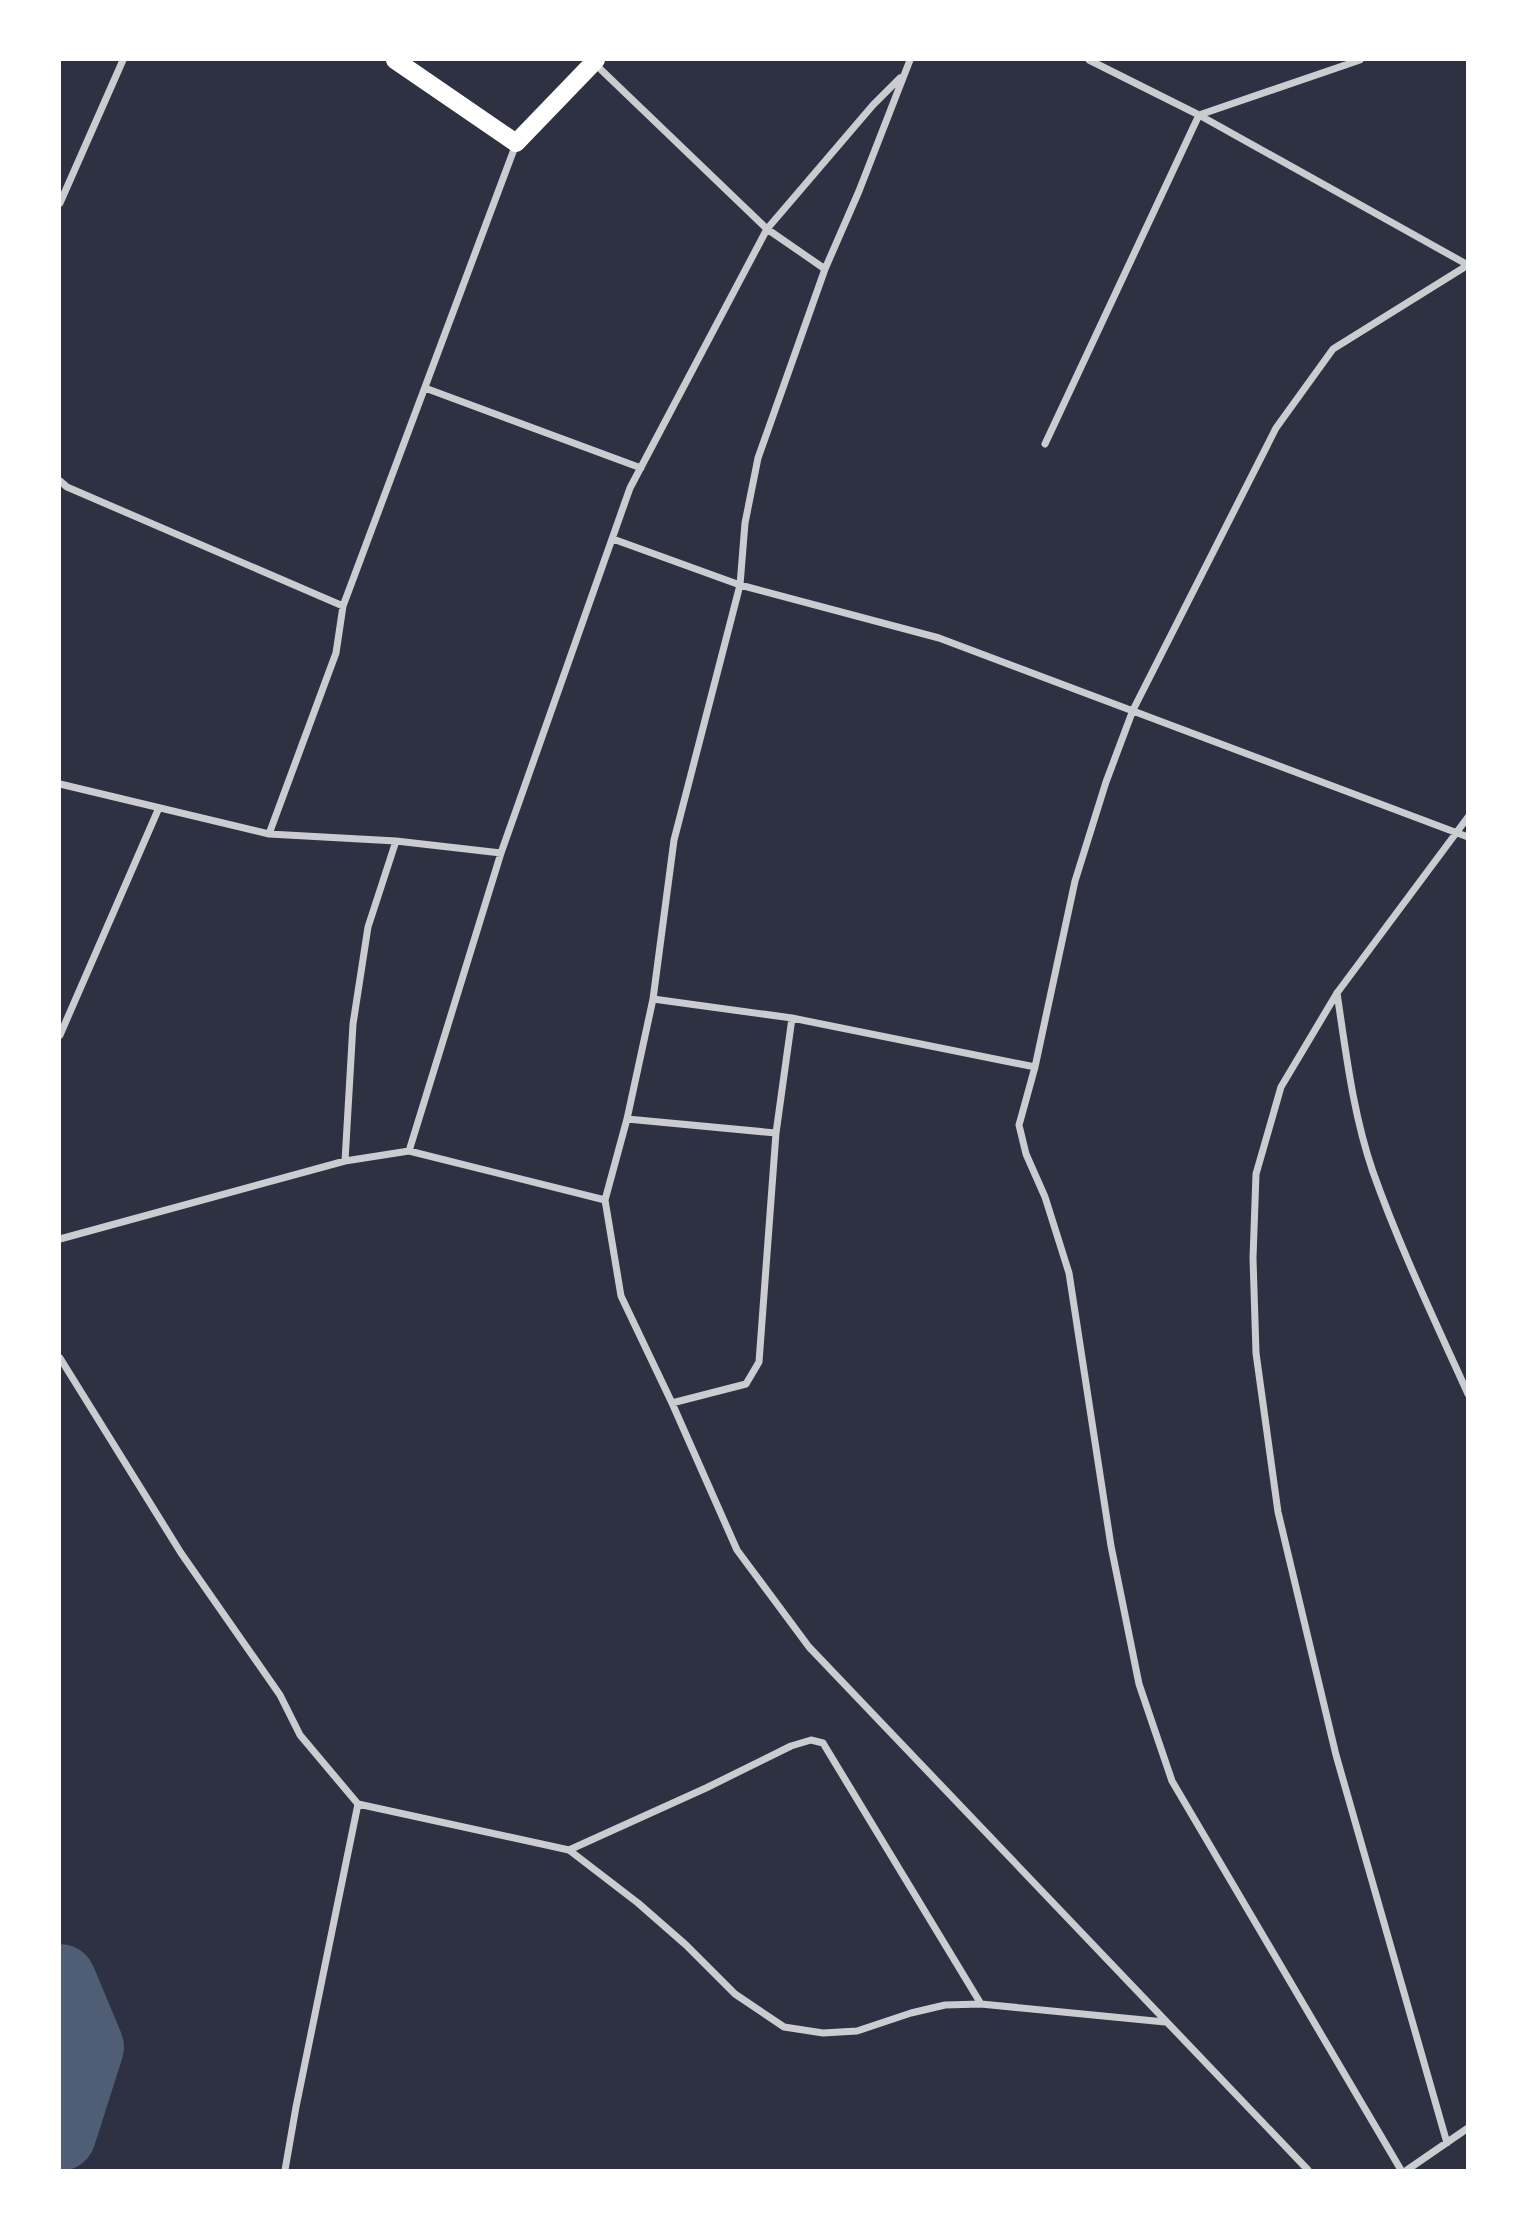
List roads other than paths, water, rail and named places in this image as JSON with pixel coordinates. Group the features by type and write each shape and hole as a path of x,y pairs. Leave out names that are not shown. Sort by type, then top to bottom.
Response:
{"main road":[{"path":"395,60 516,143 594,61"}],"street":[{"path":"60,203 123,60"},
{"path":"910,60 859,191 825,268 758,458 746,523 740,585 674,840 653,999 606,1200 621,1296 737,1550 808,1647 1308,2171"},
{"path":"1088,60 1199,115 1468,265 1333,349 1276,428 1133,710 1105,782 1075,881 1035,1068 1019,1125 1026,1154 1045,1197 1069,1273 1111,1546 1139,1684 1172,1781 1401,2171"},
{"path":"1045,444 1199,115 1360,60"},
{"path":"594,61 767,229 825,268"},
{"path":"409,1151 501,853 630,488 767,229 873,104 903,76"},
{"path":"269,834 336,653 343,606 516,143"},
{"path":"425,388 641,468"},
{"path":"60,481 67,488 343,606"},
{"path":"613,539 740,585 939,638 1468,837"},
{"path":"60,785 269,834 396,841 501,853"},
{"path":"60,1035 158,810"},
{"path":"1447,2143 1336,1755 1278,1511 1255,1353 1253,1258 1256,1174 1281,1087 1337,993 1454,832 1468,817"},
{"path":"345,1161 353,1024 368,927 396,841"},
{"path":"1337,993 1352,1093 1372,1170 1415,1276 1468,1394"},
{"path":"653,999 792,1018 1035,1068"},
{"path":"672,1403 746,1384 759,1362 776,1133 792,1018"},
{"path":"627,1119 776,1133"},
{"path":"60,1239 345,1161 409,1151 606,1200"},
{"path":"60,1359 181,1553 280,1695 300,1735 358,1804 569,1850 686,1945 735,1994 784,2027 823,2034 857,2031 911,2012 945,2005 981,2004 1165,2022"},
{"path":"569,1850 791,1746 811,1740 823,1743 981,2004"},
{"path":"285,2171 358,1804"},
{"path":"1407,2171 1468,2128"}],"waterway":[{"path":"60,1980 88,2047 60,2135"}]}
